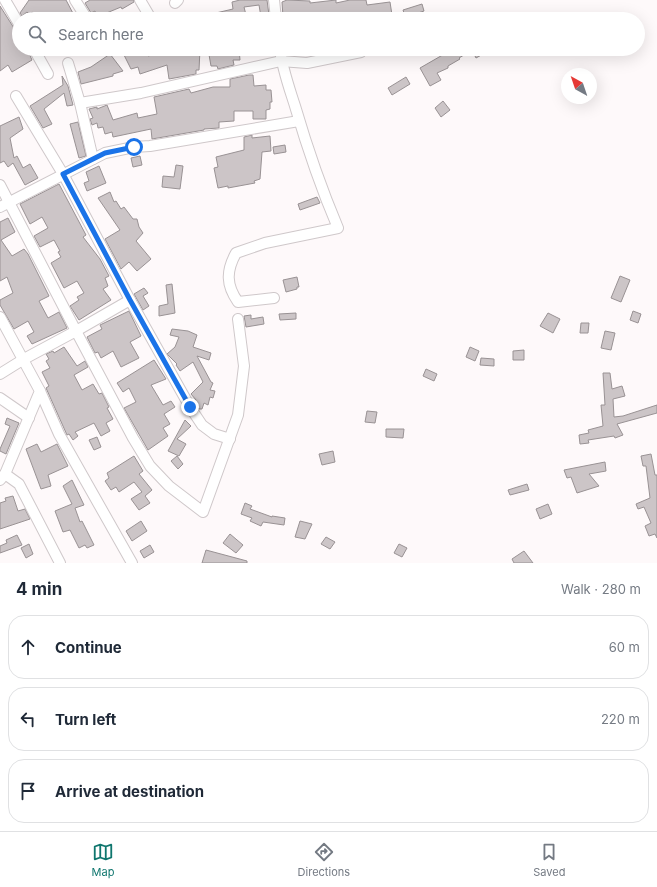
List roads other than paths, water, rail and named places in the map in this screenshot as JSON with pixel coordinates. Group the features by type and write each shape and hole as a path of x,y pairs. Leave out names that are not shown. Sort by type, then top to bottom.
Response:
{"street":[{"path":"5,0 12,12"},
{"path":"76,0 83,12"},
{"path":"140,0 147,12"},
{"path":"274,0 275,12"},
{"path":"38,56 48,74"},
{"path":"274,298 238,302 229,290 229,266 236,253 265,244 338,228 324,195 299,121 281,56"},
{"path":"80,103 141,93 281,61 307,63 341,56"},
{"path":"68,63 80,103 93,159"},
{"path":"16,96 63,174 130,300 190,407 202,425 214,434 230,439"},
{"path":"4,204 105,153 134,147 150,146 299,121"},
{"path":"0,185 4,204 76,331 133,438 150,466 169,486 203,512 238,416 244,372 238,319"},
{"path":"0,374 130,300"},
{"path":"0,317 24,359 59,434 132,563"},
{"path":"40,391 2,477 19,484 60,563"},
{"path":"0,398 29,418"}]}
